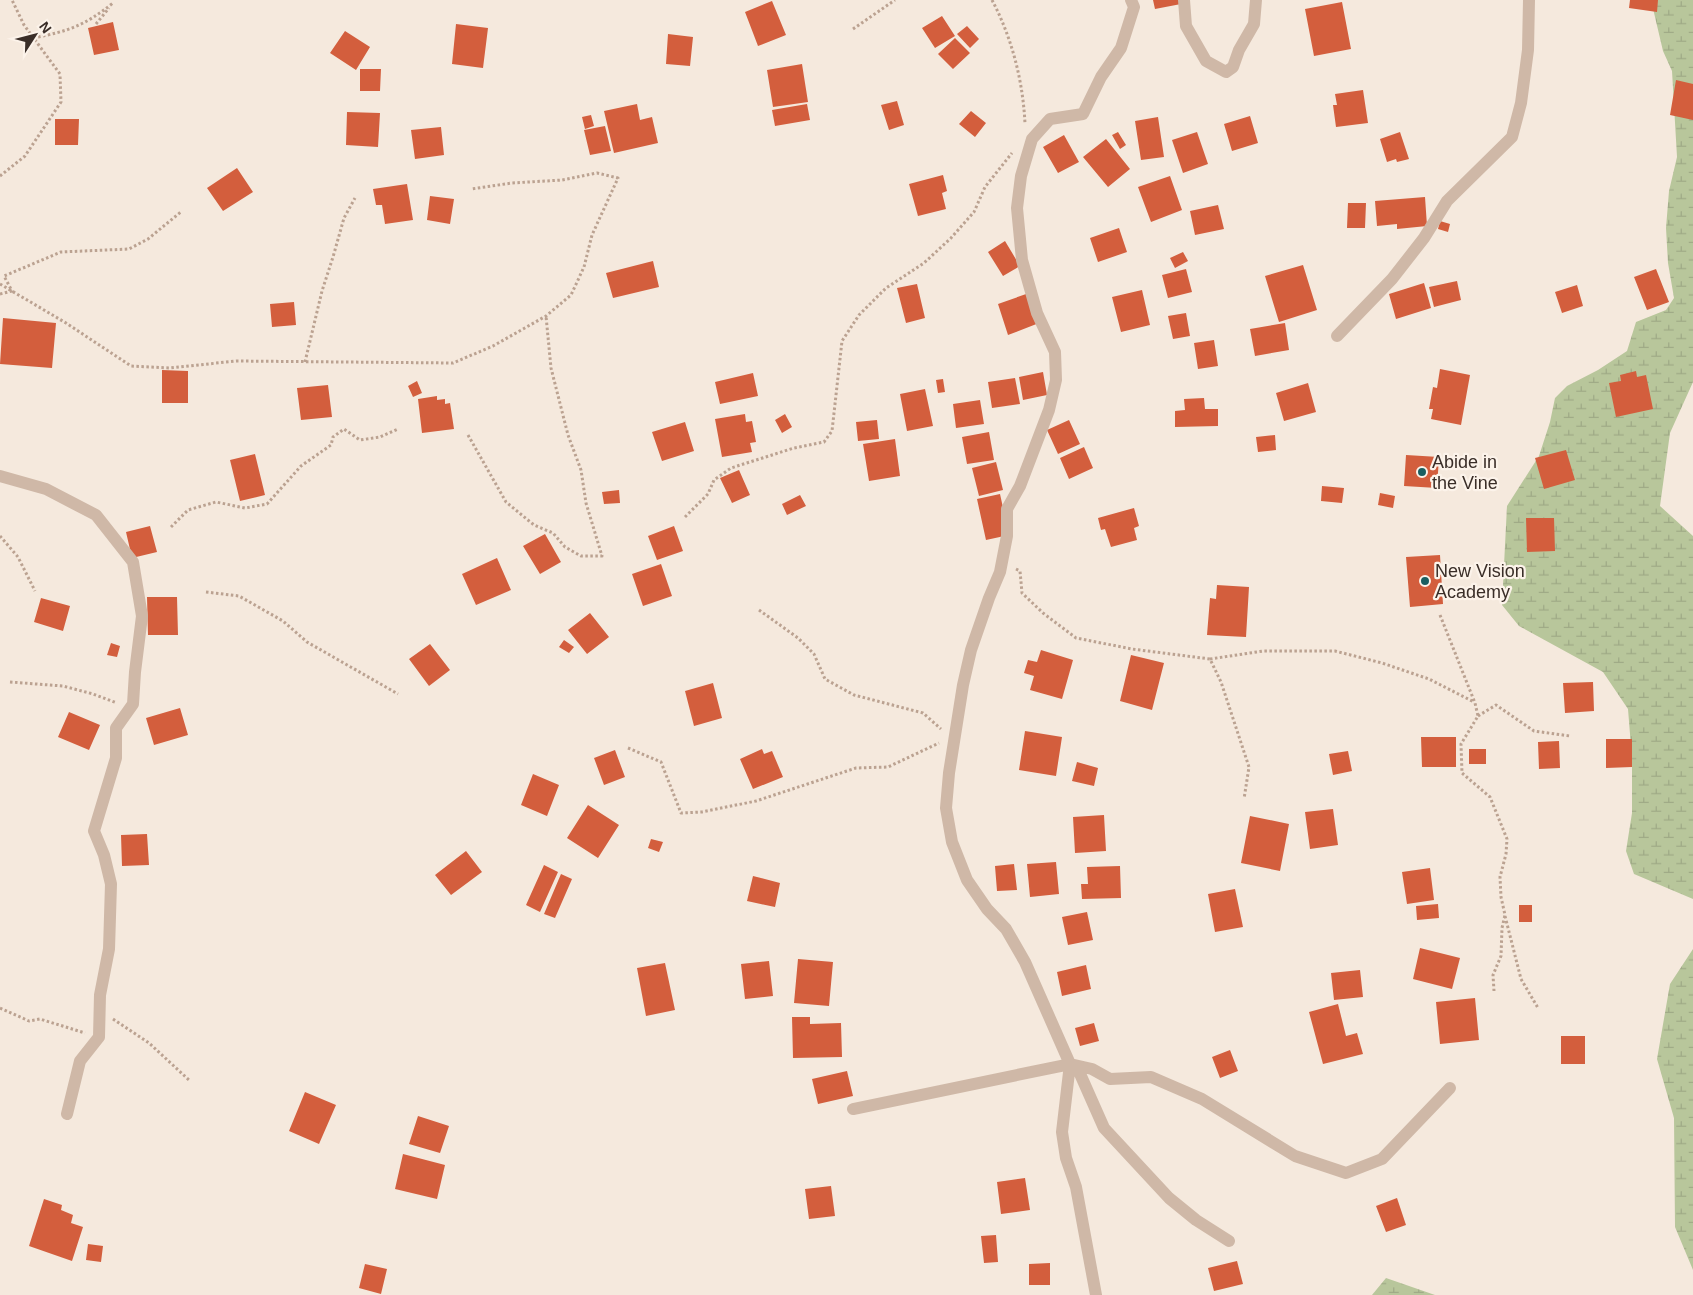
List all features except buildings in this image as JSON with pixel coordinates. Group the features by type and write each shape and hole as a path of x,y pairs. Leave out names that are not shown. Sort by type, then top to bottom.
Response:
{"street":[{"path":"1131,0 1134,7 1122,48 1101,77 1083,114 1050,119 1032,139 1021,176 1017,208 1022,260 1037,313 1055,352 1056,380 1049,410 1020,486 1007,508 1007,536 1003,561 971,650 951,743 946,808 952,842 968,880 987,909 1006,929 1025,962 1104,1128 1169,1198 1196,1220 1229,1241"},
{"path":"1184,0 1186,26 1206,61 1226,72 1233,67 1239,50 1254,24 1256,0"},
{"path":"1338,336 1392,279 1424,238 1447,201 1512,137 1521,103 1528,50 1529,0"},
{"path":"0,476 46,489 96,514 133,562 142,616 133,704 116,728 116,758 94,831 104,855 111,884 109,949 100,995 99,1037 80,1060 67,1114"},
{"path":"1074,1065 1062,1132 1066,1158 1076,1187 1096,1295"},
{"path":"853,1109 1074,1065 1092,1069 1110,1079 1151,1077 1202,1099 1295,1156 1346,1173 1382,1159 1450,1088"}],"path":[{"path":"0,176 25,156 61,102 60,74 33,38 12,0"},
{"path":"853,29 895,0"},
{"path":"992,0 1010,41 1024,97 1026,130"},
{"path":"33,38 65,32 92,20 114,2"},
{"path":"96,24 114,2"},
{"path":"685,517 708,494 714,480 731,468 794,448 824,442 832,431 842,341 859,315 886,288 924,263 952,238 974,212 985,187 1014,151"},
{"path":"0,284 66,323 108,353 131,366 170,368 236,362 453,362 493,346 546,316 571,295 584,267 592,235 618,178 597,173 562,180 512,183 472,189"},
{"path":"304,362 322,291 334,257 344,218 355,198"},
{"path":"12,291 4,276 61,252 129,249 148,239 182,211"},
{"path":"0,294 12,291"},
{"path":"468,435 506,502 534,525 553,533 565,547 581,556 602,556 586,503 581,470 568,435 551,368 546,316"},
{"path":"172,527 188,510 216,502 245,508 267,504 300,466 331,445 333,437 344,429 360,440 380,437 398,428"},
{"path":"0,536 18,557 35,591"},
{"path":"1003,561 1020,571 1022,593 1043,613 1076,638 1132,649 1210,659 1263,651 1335,651 1382,663 1429,679 1476,702"},
{"path":"206,592 239,596 282,621 307,642 398,694"},
{"path":"628,748 661,762 681,813 702,812 756,801 856,768 888,767 951,743 923,713 854,695 826,679 814,654 798,638 759,610"},
{"path":"1440,615 1476,702 1478,716"},
{"path":"1210,659 1221,682 1250,767 1244,799"},
{"path":"10,682 63,686 93,694 119,704 133,704"},
{"path":"1538,1008 1521,979 1501,897 1500,877 1506,854 1506,839 1490,797 1462,773 1461,744 1478,716 1496,705 1534,731 1570,736"},
{"path":"1494,991 1493,975 1501,956 1502,928 1505,915"},
{"path":"100,995 111,1018 149,1043 189,1080"},
{"path":"0,1008 29,1021 40,1020 99,1037"}],"green space":[{"path":"1651,0 1693,0 1693,382 1670,433 1660,506 1693,536 1693,899 1634,874 1626,851 1632,813 1632,759 1628,709 1603,672 1519,626 1502,605 1507,506 1539,456 1550,422 1555,398 1567,386 1598,370 1627,351 1636,322 1666,310 1674,298 1668,263 1666,228 1669,191 1677,157 1672,71 1663,51"},
{"path":"1693,949 1693,1270 1675,1227 1674,1118 1657,1059 1670,984"},
{"path":"1386,1278 1435,1295 1372,1295"}],"place":[{"name":"Abide in the Vine","path":"1422,472"},
{"name":"New Vision Academy","path":"1425,581"}]}
